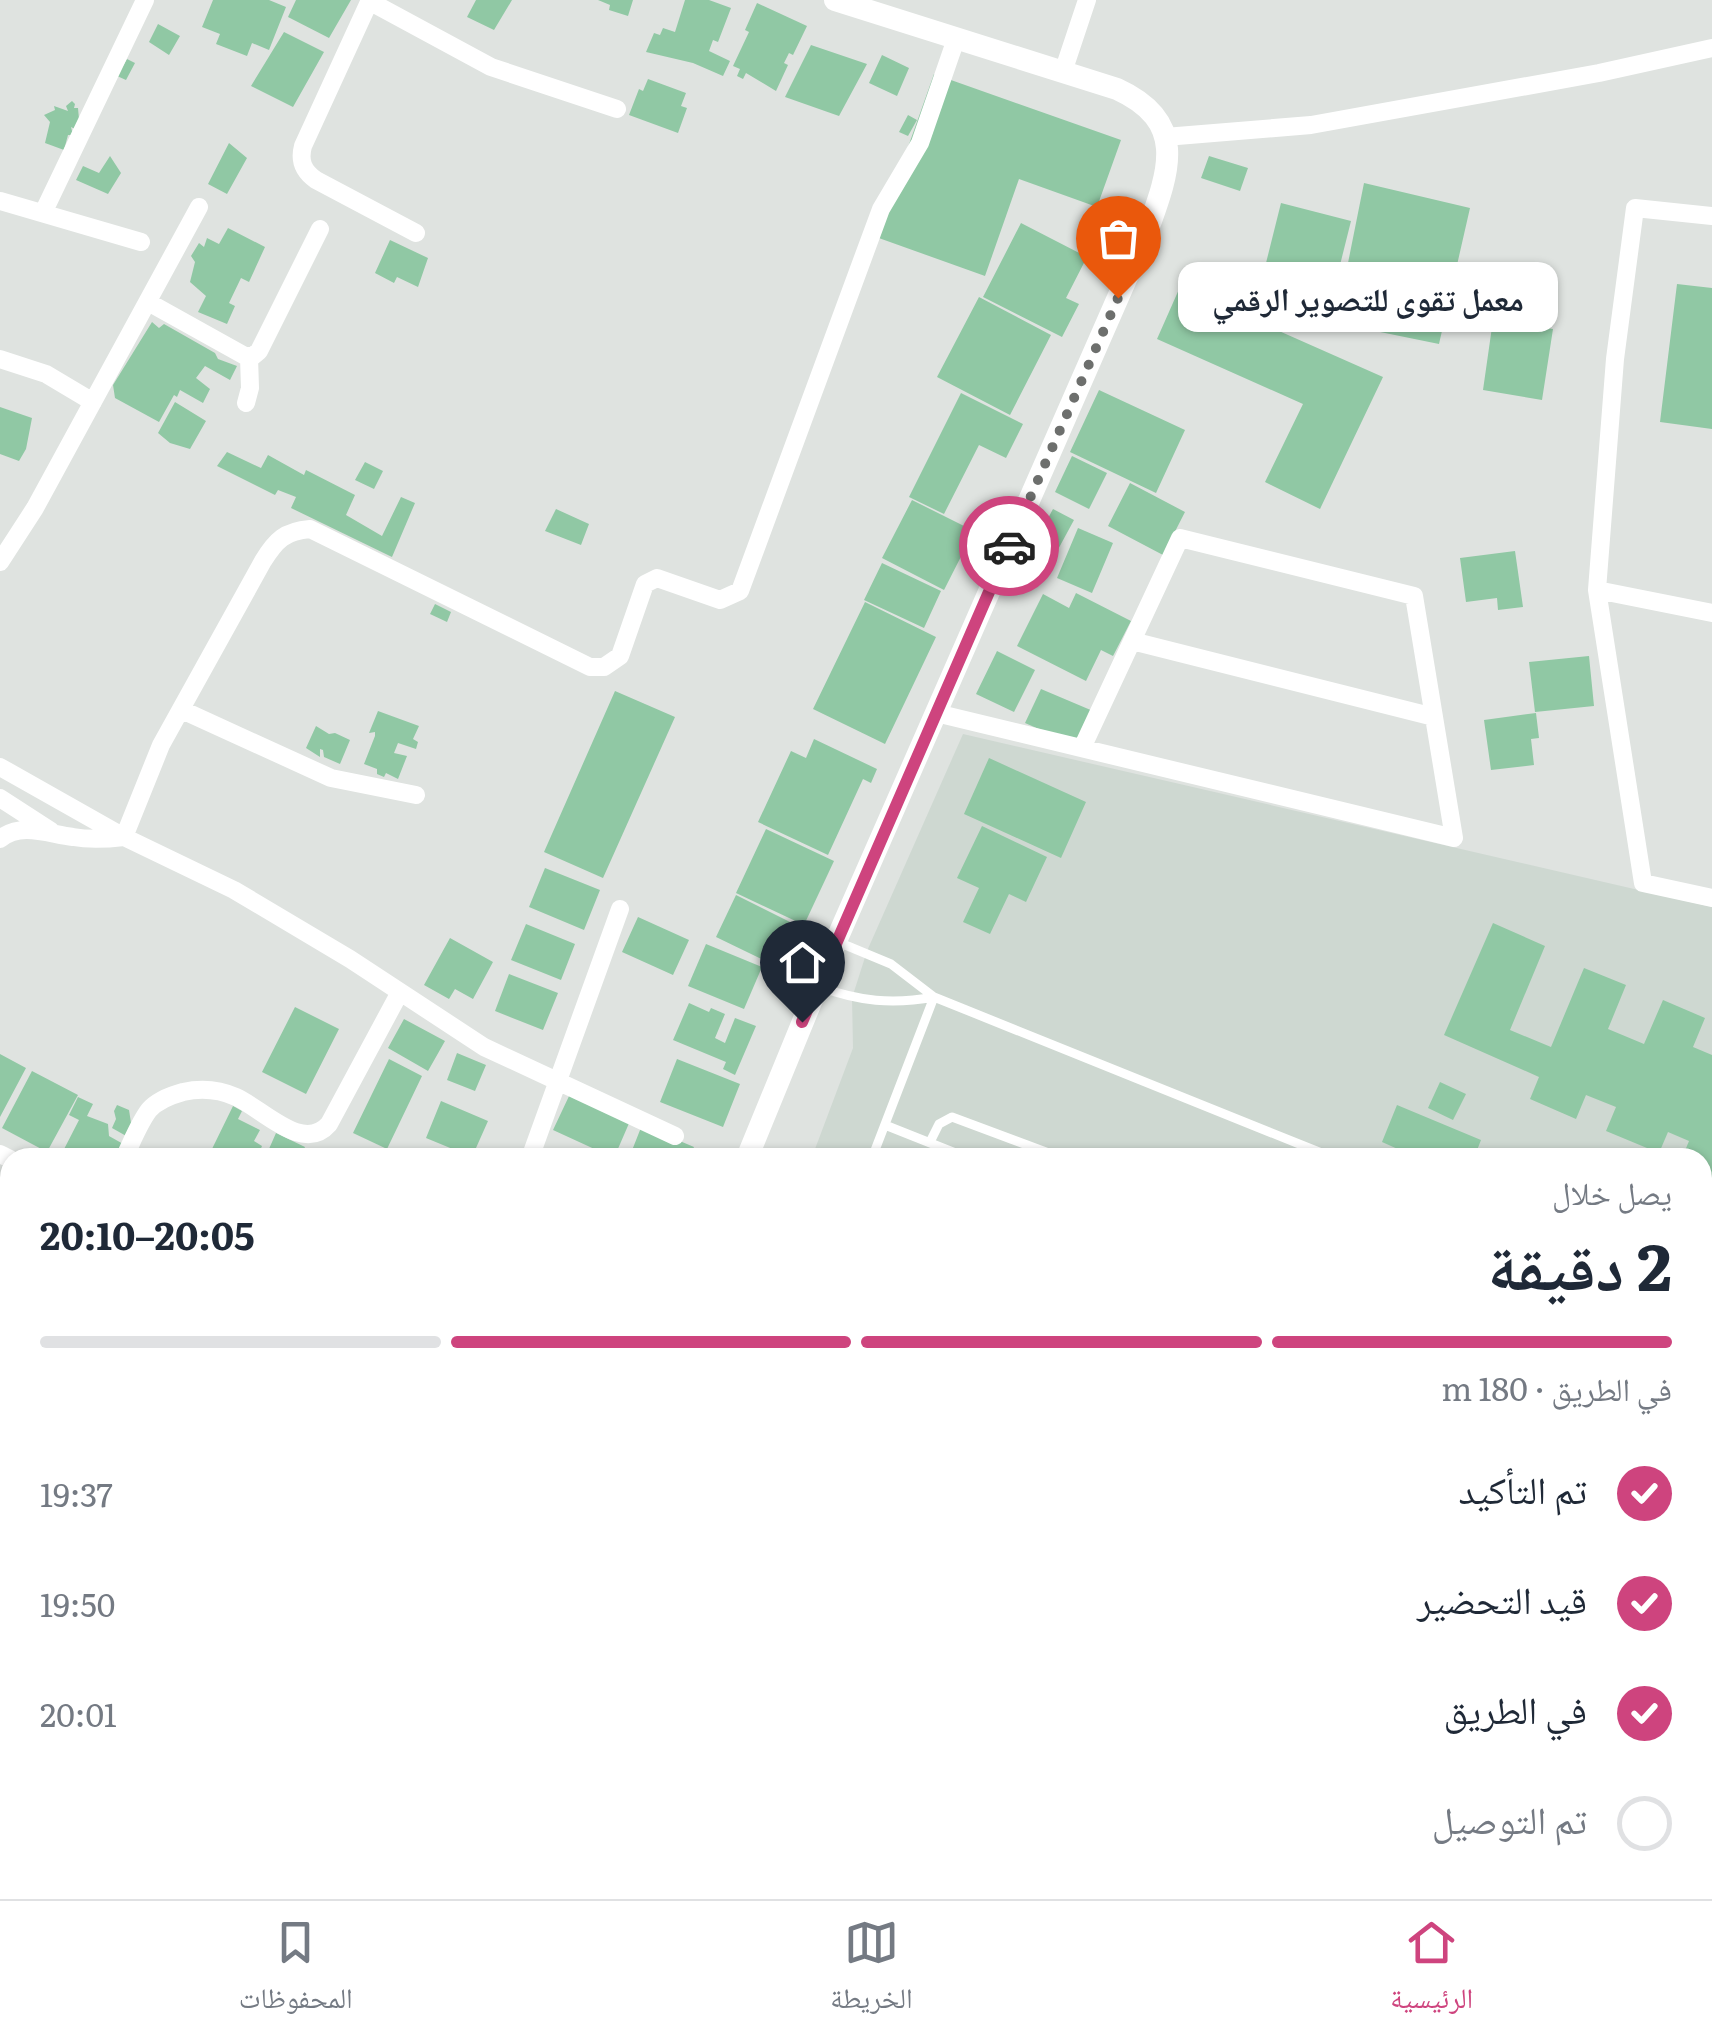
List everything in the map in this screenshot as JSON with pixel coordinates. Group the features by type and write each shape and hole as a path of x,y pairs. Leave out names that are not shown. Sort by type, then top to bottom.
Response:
{"street":[{"path":"43,214 145,0"},
{"path":"751,1148 836,941 1164,185 1166,136 1155,112 1141,100 835,0"},
{"path":"1064,72 1088,0"},
{"path":"416,233 309,176 301,161 304,146 370,1 491,67 617,109"},
{"path":"124,837 162,745 274,544 294,530 310,529 590,667 604,667 620,656 644,584 650,579 720,600 740,592 881,209 920,143 956,39"},
{"path":"1166,136 1311,125 1598,73 1712,48"},
{"path":"0,200 140,242"},
{"path":"0,562 34,508 199,207"},
{"path":"1712,216 1634,208 1615,359 1597,590 1642,884 1712,898"},
{"path":"148,302 249,356 259,352 320,229"},
{"path":"246,403 250,388 249,356"},
{"path":"0,359 46,374 93,402"},
{"path":"936,713 1454,838 1414,596 1180,538 1082,748"},
{"path":"1597,590 1712,613"},
{"path":"1132,642 1434,717"},
{"path":"182,710 331,778 416,795"},
{"path":"56,834 0,796 6,770 124,837 234,890 484,1047 675,1136"},
{"path":"0,839 10,832 26,830 87,839 124,837"},
{"path":"534,1148 620,909"},
{"path":"129,1148 150,1108 172,1095 195,1090 213,1089 236,1097 297,1132 320,1134 400,992"}],"lane":[{"path":"836,941 891,964 934,998 1309,1148"},
{"path":"817,986 879,1002 934,998"},
{"path":"876,1148 934,998"},
{"path":"930,1142 939,1124 952,1117 1035,1148"},
{"path":"885,1125 944,1148"}],"shaded area":[{"path":"963,734 1712,907 1712,1148 815,1148 853,1048 852,998 867,951"}],"building":[{"path":"213,0 269,0 286,7 269,50 252,43 247,56 216,44 220,34 202,27"},
{"path":"296,0 351,0 329,38 288,17"},
{"path":"476,0 512,0 494,30 467,17"},
{"path":"598,0 633,0 628,16 609,10 610,5"},
{"path":"685,0 709,0 731,8 718,42 713,40 709,51 730,61 723,76 693,63 646,52 654,33 660,35 663,28 675,32"},
{"path":"757,3 807,26 793,55 789,53 784,63 788,65 776,91 746,73 743,79 737,76 740,69 733,66"},
{"path":"158,24 180,36 169,55 149,42"},
{"path":"284,32 324,52 293,107 251,86"},
{"path":"811,45 867,64 839,116 785,97"},
{"path":"882,55 909,68 897,96 869,83"},
{"path":"127,59 135,63 126,80 117,76"},
{"path":"934,74 1121,140 1097,207 1019,179 985,276 876,237"},
{"path":"648,79 686,93 681,106 687,108 678,133 629,115 639,89 643,91"},
{"path":"72,101 74,108 78,108 77,130 71,127 73,135 68,135 64,150 45,143 50,122 44,115 55,110 54,106 68,111 66,106"},
{"path":"908,115 917,120 908,136 899,132"},
{"path":"229,143 247,158 227,194 208,184"},
{"path":"110,156 121,173 108,194 76,180 83,166 99,173"},
{"path":"1209,156 1248,168 1240,191 1201,178"},
{"path":"1364,183 1470,208 1439,344 1336,323"},
{"path":"1281,203 1351,221 1335,285 1265,267"},
{"path":"1021,223 1087,257 1066,298 1079,304 1062,337 983,297"},
{"path":"228,228 265,247 249,282 241,278 229,303 235,306 227,324 198,312 206,296 190,282 195,262 191,256 199,243 204,247 207,238 219,244"},
{"path":"390,240 428,258 418,287 397,277 394,283 375,273"},
{"path":"1677,284 1712,288 1712,429 1660,422"},
{"path":"1180,287 1383,377 1320,509 1265,482 1303,404 1157,339"},
{"path":"979,297 1051,335 1010,415 937,377"},
{"path":"1493,320 1553,329 1542,400 1483,390"},
{"path":"152,322 159,328 164,324 215,353 218,359 237,366 230,380 205,366 196,378 210,389 203,403 180,390 159,422 115,398 113,385"},
{"path":"1099,390 1185,430 1156,493 1070,452"},
{"path":"961,393 1023,424 1006,458 979,445 944,514 909,497"},
{"path":"175,402 206,421 190,449 170,443 158,433"},
{"path":"0,407 32,418 26,449 19,461 0,454"},
{"path":"227,452 261,468 268,455 304,475 306,470 355,495 346,515 382,536 401,497 415,503 392,557 291,508 296,497 278,490 275,495 217,466"},
{"path":"1072,456 1107,473 1089,509 1055,492"},
{"path":"365,462 383,471 374,489 355,480"},
{"path":"1130,483 1185,512 1163,555 1108,526"},
{"path":"912,500 974,531 944,590 882,558"},
{"path":"556,509 589,524 581,545 545,531"},
{"path":"1053,509 1074,520 1042,579 1021,568"},
{"path":"1078,528 1113,543 1092,593 1057,578"},
{"path":"1515,551 1523,607 1498,610 1497,598 1466,602 1460,558"},
{"path":"882,563 941,591 924,628 864,600"},
{"path":"1076,593 1131,621 1113,656 1101,650 1086,681 1017,646 1043,594 1069,608"},
{"path":"865,602 936,637 885,744 813,709"},
{"path":"435,604 451,612 447,622 430,614"},
{"path":"997,651 1035,670 1014,712 976,694"},
{"path":"1589,656 1594,706 1535,712 1529,662"},
{"path":"1041,689 1093,711 1078,746 1025,723"},
{"path":"615,691 675,717 603,878 544,852"},
{"path":"378,711 419,726 413,739 418,742 416,749 398,743 394,753 407,756 398,779 386,773 384,777 377,774 377,769 364,764 375,736 375,732 369,733"},
{"path":"1536,713 1539,738 1531,739 1534,765 1491,770 1484,720"},
{"path":"316,726 350,740 340,764 324,757 323,750 320,749 320,757 306,748"},
{"path":"814,739 877,769 871,783 863,779 828,855 758,822 791,751 806,758"},
{"path":"989,758 1086,802 1061,858 964,814"},
{"path":"982,826 1047,857 1026,902 1009,894 990,934 963,922 979,888 957,878"},
{"path":"766,829 834,861 804,925 736,893"},
{"path":"545,868 600,890 584,930 529,907"},
{"path":"736,895 802,928 782,969 716,937"},
{"path":"638,917 689,940 673,975 622,952"},
{"path":"1493,923 1545,946 1510,1030 1551,1047 1584,968 1626,985 1608,1029 1644,1044 1663,1000 1705,1018 1693,1047 1712,1055 1712,1148 1686,1148 1689,1141 1668,1132 1661,1148 1647,1148 1606,1131 1616,1107 1586,1095 1576,1119 1530,1099 1539,1077 1444,1035"},
{"path":"526,924 575,944 561,980 511,960"},
{"path":"450,938 493,962 473,999 455,989 449,999 424,985"},
{"path":"706,944 762,967 744,1009 688,986"},
{"path":"509,974 558,993 543,1030 495,1011"},
{"path":"689,1003 725,1014 715,1038 725,1043 735,1018 756,1026 735,1075 723,1069 726,1062 673,1040"},
{"path":"295,1007 339,1029 306,1094 262,1072"},
{"path":"404,1019 445,1041 428,1071 388,1048"},
{"path":"457,1053 486,1065 475,1091 447,1080"},
{"path":"0,1054 26,1068 0,1117"},
{"path":"389,1059 422,1076 387,1148 353,1133"},
{"path":"677,1059 740,1084 723,1127 660,1102"},
{"path":"32,1071 78,1095 49,1148 40,1148 2,1128"},
{"path":"1440,1082 1466,1094 1453,1120 1428,1108"},
{"path":"570,1094 630,1121 618,1148 592,1148 553,1130"},
{"path":"78,1097 93,1104 87,1116 108,1124 109,1136 125,1145 124,1148 65,1148 79,1120 69,1115"},
{"path":"441,1101 488,1121 476,1148 450,1148 426,1138"},
{"path":"117,1105 129,1110 132,1129 128,1137 112,1128"},
{"path":"1397,1105 1481,1140 1478,1148 1396,1148 1382,1142"},
{"path":"233,1106 242,1111 238,1119 260,1130 254,1141 261,1148 212,1148"},
{"path":"642,1125 694,1147 694,1148 633,1148"},
{"path":"276,1133 305,1147 305,1148 269,1148"}],"way so far":[{"path":"1009,546 1118,298"}],"place":[{"name":"معمل تقوى للتصوير الرقمي","path":"1118,298"}],"route":[{"path":"802,1022 1009,546"}]}
